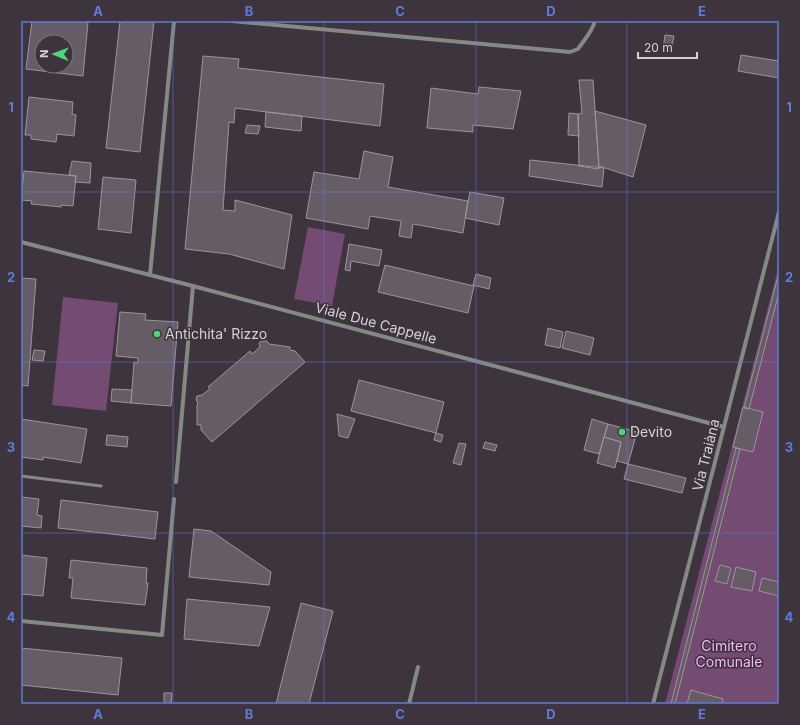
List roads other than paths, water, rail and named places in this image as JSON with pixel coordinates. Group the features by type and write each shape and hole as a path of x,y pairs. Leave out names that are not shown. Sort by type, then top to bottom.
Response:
{"street":[{"path":"150,275 174,21"},
{"path":"232,21 570,52 578,50 583,41 589,35 595,21"},
{"name":"Via Traiàna","path":"653,704 779,212"},
{"name":"Viale Due Cappelle","path":"21,242 193,286 724,427"},
{"path":"176,482 193,286"},
{"path":"21,620 162,635 174,499"},
{"path":"409,704 418,667"}],"lane":[{"path":"21,476 101,486"}],"place":[{"name":"Antichita' Rizzo","path":"157,334"},
{"name":"Devito","path":"622,432"}],"park label":[{"name":"Cimitero Comunale","path":"729,654"}]}
